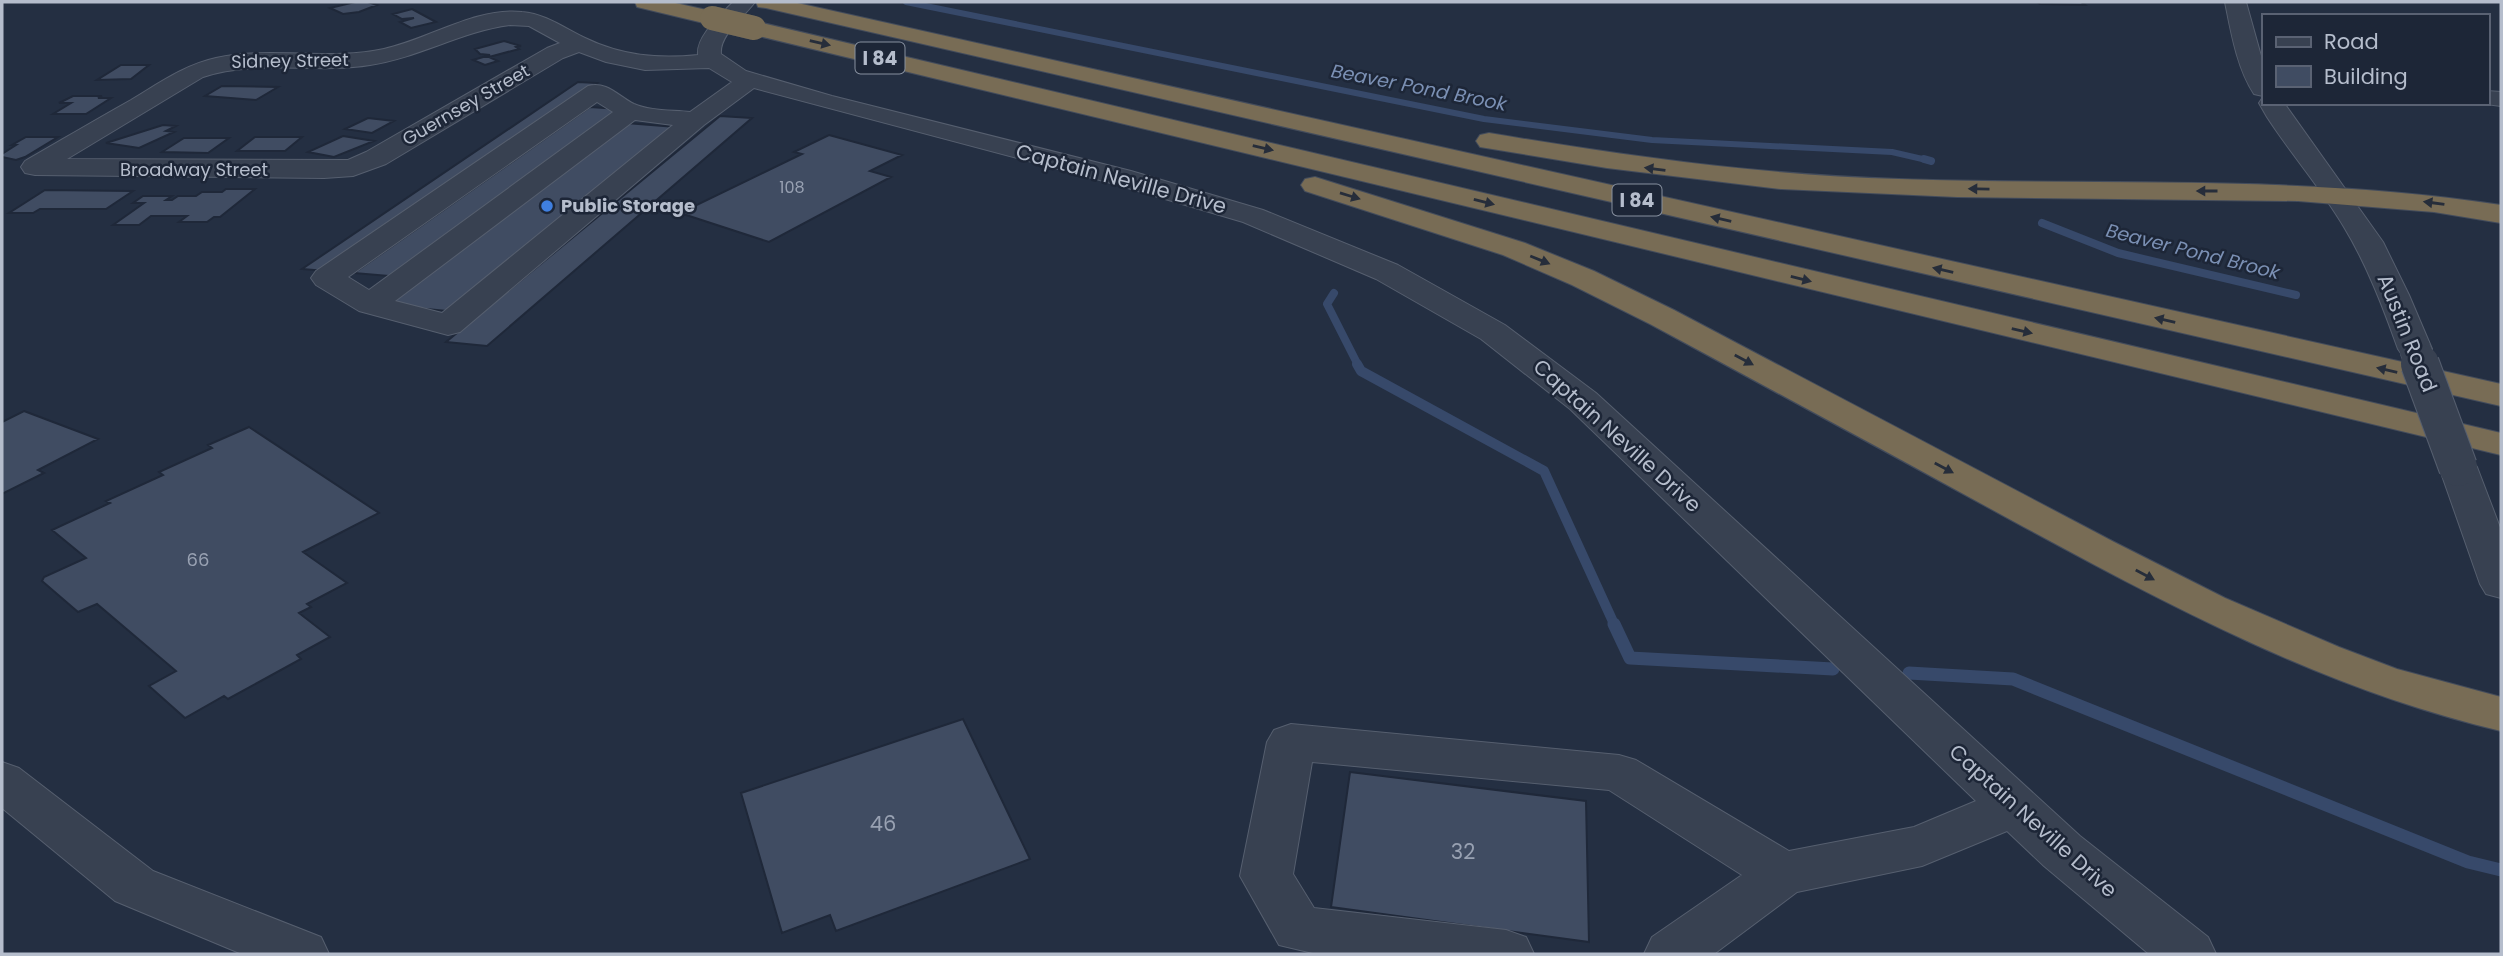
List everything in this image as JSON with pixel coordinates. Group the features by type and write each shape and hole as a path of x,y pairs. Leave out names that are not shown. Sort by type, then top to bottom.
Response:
{"highway":[{"name":"I 84","path":"645,2 2501,444"},
{"name":"I 84","path":"770,3 2501,395"},
{"path":"1044,65 1120,70 1498,143 1639,167 1727,177 1914,188 2335,193 2413,200 2501,214"},
{"path":"1006,88 1044,110 1360,199 1546,262 1662,317 2241,624 2362,674 2501,714"}],"street":[{"path":"579,44 613,58 643,65 713,61 709,49 712,41 744,2"},
{"path":"2235,2 2261,78"},
{"name":"Sidney Street","path":"35,167 195,72 216,63 244,59 315,64 371,59 430,43 487,23 525,18 579,44"},
{"name":"Guernsey Street","path":"352,168 376,158 555,53 579,44"},
{"name":"Captain Neville Drive","path":"713,61 722,68 750,80 1222,206 1342,251 1438,299 1511,345 1583,401 2170,950"},
{"path":"695,120 630,112 597,91 327,278 370,304 448,325 695,120 750,80"},
{"name":"Austin Road","path":"2273,105 2335,193 2388,281 2501,584"},
{"path":"370,304 630,112"},
{"name":"Broadway Street","path":"35,167 310,170 352,168"},
{"path":"1506,954 1298,929 1266,876 1291,742 1619,773 1783,874"},
{"path":"2,781 134,886 302,954"},
{"path":"1672,954 1783,874 1922,846 2014,806"}],"building":[{"path":"355,2 377,5 359,12 343,14 330,8"},
{"path":"2037,2 2081,2 2085,5 2040,4"},
{"path":"412,9 436,22 411,28 400,22 414,18 402,19 393,14"},
{"path":"504,41 521,46 516,47 519,49 489,57 498,61 485,65 473,60 490,55 480,54 475,49"},
{"path":"121,65 149,65 131,79 97,80"},
{"path":"578,82 597,83 326,271 302,269"},
{"path":"222,86 278,87 256,100 205,96"},
{"path":"73,96 111,98 86,114 53,114 71,103 59,103"},
{"path":"590,107 619,109 389,276 354,273"},
{"path":"720,116 752,118 487,346 446,342"},
{"path":"368,118 394,121 372,133 345,129"},
{"path":"626,123 676,127 447,311 385,305"},
{"path":"163,125 176,126 166,131 174,132 139,148 106,143"},
{"path":"829,135 902,155 870,171 891,177 769,242 680,213 802,154 794,152"},
{"path":"343,136 374,141 334,157 308,152"},
{"path":"26,137 58,137 25,157 16,160 2,157 2,154 16,145 12,145"},
{"path":"255,137 302,137 285,151 237,151"},
{"path":"184,138 229,138 208,153 162,152"},
{"path":"226,189 255,189 220,217 214,217 207,222 179,222 187,216 151,216 139,225 113,225 144,203 133,203 143,196 172,196 166,200 172,200 178,196 196,196 202,192 222,192"},
{"path":"45,190 133,191 106,209 40,209 33,213 9,213"},
{"path":"24,411 98,439 38,470 44,473 2,494 2,422"},
{"path":"249,427 379,513 303,552 347,583 307,604 311,607 299,613 330,637 297,655 301,659 228,699 224,696 185,718 149,686 176,671 97,604 78,612 42,581 44,577 86,558 52,530 163,475 159,472 212,448 208,445"},
{"path":"963,719 1030,859 836,931 830,915 782,933 741,793"},
{"path":"1350,772 1586,801 1589,942 1331,907"}],"waterway":[{"name":"Beaver Pond Brook","path":"906,2 1484,119 1652,140 1892,152 1931,161 1924,159"},
{"name":"Beaver Pond Brook","path":"2042,223 2118,253 2296,295"},
{"path":"1334,293 1327,304 1358,365"},
{"path":"1357,364 1361,371 1544,471 1615,626"},
{"path":"1614,624 1630,658 1833,669"},
{"path":"1909,673 2013,679 2468,862 2501,870"}],"place":[{"name":"Public Storage","path":"547,206"}]}
